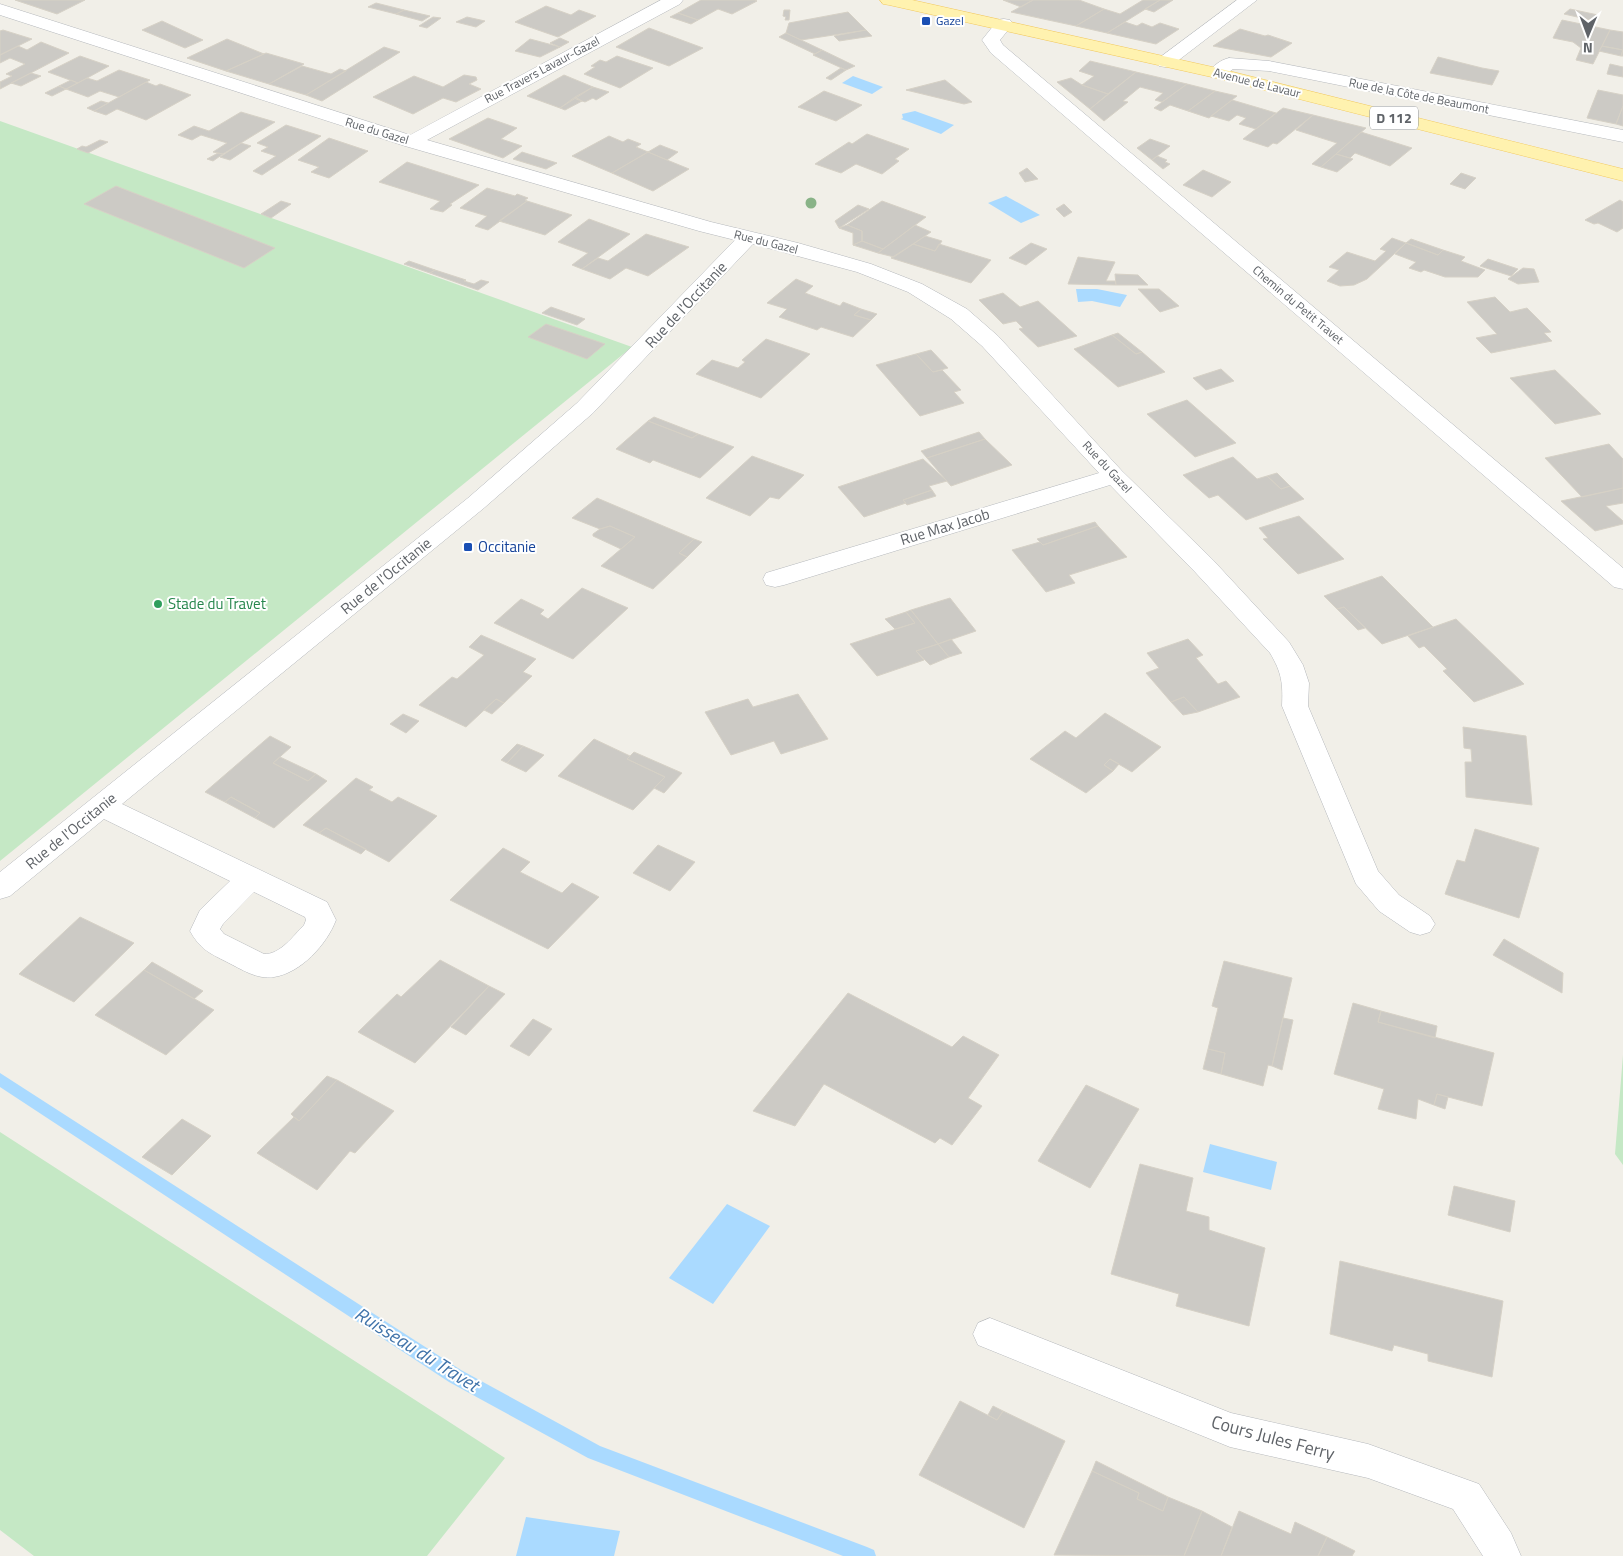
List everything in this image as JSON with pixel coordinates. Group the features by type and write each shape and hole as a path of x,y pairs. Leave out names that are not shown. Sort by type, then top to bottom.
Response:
{"main road":[{"name":"Avenue de Lavaur","path":"889,0 919,3 1217,73 1623,175"}],"street":[{"name":"Rue Travers Lavaur-Gazel","path":"412,142 674,0"},
{"path":"1165,62 1248,0"},
{"name":"Rue du Gazel","path":"0,9 180,69 412,142 748,238 864,268 915,288 959,314 990,341 1114,476 1204,566 1280,648 1294,674 1296,706 1366,876 1389,903 1420,924"},
{"name":"Chemin du Petit Travet","path":"1004,24 991,40 997,49 1623,581"},
{"name":"Rue de la Côte de Beaumont","path":"1217,73 1229,63 1270,66 1623,136"},
{"name":"Rue de l'Occitanie","path":"0,888 528,460 632,362 748,238"},
{"name":"Rue Max Jacob","path":"775,578 1114,476"},
{"path":"101,806 250,878"},
{"name":"Cours Jules Ferry","path":"990,1334 1230,1430 1368,1461 1466,1496 1498,1546 1502,1556"}],"green space":[{"name":"Stade du Travet","path":"0,121 632,347 0,861"},
{"path":"1623,1055 1623,1165 1615,1154"},
{"path":"0,1132 505,1458 427,1556 34,1556 0,1530"}],"water":[{"path":"853,76 883,87 872,94 842,83"},
{"path":"915,111 954,125 941,134 901,119 903,118 902,114"},
{"path":"1006,196 1040,215 1021,223 988,203"},
{"path":"1076,289 1097,289 1127,295 1120,307 1092,301 1078,302"},
{"path":"1210,1144 1277,1162 1271,1190 1203,1172"},
{"path":"727,1204 770,1226 713,1304 669,1278"},
{"path":"526,1517 620,1531 614,1556 516,1556"}],"building":[{"path":"15,0 85,0 57,14"},
{"path":"701,0 757,1 732,14 718,9 698,20 678,13"},
{"path":"1003,0 1033,0 1021,7"},
{"path":"1033,0 1079,0 1104,9 1076,26 1011,12"},
{"path":"1143,0 1160,0 1107,33 1076,26 1104,9 1120,14"},
{"path":"1160,0 1173,0 1154,12 1145,9"},
{"path":"376,3 404,10 396,14 368,7"},
{"path":"546,6 571,15 579,10 596,16 558,37 515,22"},
{"path":"1570,9 1598,15 1595,21 1564,14"},
{"path":"404,10 430,16 422,21 396,14"},
{"path":"784,10 790,10 789,20 785,20 786,17 783,16"},
{"path":"848,12 866,30 801,40 786,33 789,23"},
{"path":"678,13 698,20 691,24 670,17"},
{"path":"433,17 441,18 427,28 419,26"},
{"path":"467,17 485,21 476,27 456,22"},
{"path":"1562,20 1610,30 1593,64 1576,60 1581,48 1573,42 1553,38"},
{"path":"162,21 203,40 185,48 142,30"},
{"path":"1125,22 1137,26 1142,23 1152,27 1160,23 1179,29 1156,44 1107,33"},
{"path":"649,28 703,48 669,66 616,47"},
{"path":"1240,29 1292,43 1271,57 1213,46"},
{"path":"3,30 32,39 0,55 0,31"},
{"path":"866,30 872,36 839,41 834,36"},
{"path":"1610,30 1623,32 1623,50 1602,46"},
{"path":"786,33 822,50 815,54 779,37"},
{"path":"560,38 569,42 560,47 550,43"},
{"path":"227,39 264,54 226,71 187,58"},
{"path":"530,39 560,47 540,57 515,51"},
{"path":"41,42 69,53 0,89 0,82 12,76 6,74 25,64 10,58 0,63 0,55 18,46 27,50"},
{"path":"1602,46 1623,50 1621,56 1599,51"},
{"path":"384,47 400,52 322,101 306,95"},
{"path":"822,50 855,66 846,70 813,55"},
{"path":"266,53 304,64 269,84 226,71"},
{"path":"80,56 109,66 78,83 48,72"},
{"path":"617,56 653,68 620,88 584,74 595,67 591,66 600,60 606,62"},
{"path":"1438,57 1499,71 1492,85 1430,73"},
{"path":"1090,61 1136,72 1108,94 1082,85 1094,76 1079,71"},
{"path":"1610,64 1623,67 1623,77 1607,74"},
{"path":"302,66 331,74 340,69 346,71 306,95 269,84"},
{"path":"841,68 846,70 831,80 826,78"},
{"path":"119,70 150,80 119,97 100,91 88,97 66,89 87,78 97,81"},
{"path":"1136,72 1187,84 1162,102 1155,100 1163,93 1140,87 1123,101 1128,102 1104,121 1090,109"},
{"path":"31,73 41,76 21,86 11,83"},
{"path":"464,75 476,77 477,80 469,84 481,89 456,102 443,98 413,114 373,97 414,76 443,87"},
{"path":"564,75 593,87 560,108 527,96"},
{"path":"1071,78 1082,85 1108,94 1090,109 1057,82"},
{"path":"71,80 78,83 66,89 59,86"},
{"path":"945,80 972,102 964,104 906,90"},
{"path":"146,82 156,86 160,84 191,95 146,120 117,109 106,115 94,111"},
{"path":"1187,84 1215,91 1188,111 1170,105 1161,111 1154,108"},
{"path":"59,86 66,89 52,96 45,93"},
{"path":"593,87 609,92 596,100 593,98 585,102 576,99 575,97"},
{"path":"1598,90 1623,95 1623,106 1616,124 1587,118"},
{"path":"824,91 862,105 836,121 798,107"},
{"path":"1215,91 1237,96 1209,118 1188,111"},
{"path":"575,97 582,101 565,110 560,108"},
{"path":"1232,100 1276,113 1256,129 1239,124 1246,118 1237,115 1229,121 1211,116"},
{"path":"101,101 108,103 94,111 87,108"},
{"path":"1623,106 1623,126 1616,124"},
{"path":"1283,108 1313,115 1277,144 1273,143 1268,147 1243,139"},
{"path":"241,112 275,122 223,154 213,152 227,143 201,135 192,140 178,135 194,126 209,131"},
{"path":"1313,115 1366,128 1321,167 1312,164 1337,143 1296,130"},
{"path":"488,118 517,128 501,139 522,146 503,158 449,139"},
{"path":"286,125 321,136 262,175 253,171 276,156 261,151 268,147 257,143"},
{"path":"1361,132 1412,148 1390,166 1355,153 1350,158 1336,154"},
{"path":"867,134 909,149 895,159 899,161 882,174 856,164 841,173 815,164 849,142 852,144"},
{"path":"609,136 623,142 628,139 641,144 636,147 648,152 612,173 572,156"},
{"path":"329,138 368,151 329,178 311,172 319,167 298,160"},
{"path":"1150,139 1170,146 1152,160 1137,148"},
{"path":"100,140 108,142 88,153 77,149 82,146 86,147"},
{"path":"241,143 251,146 230,160 220,157"},
{"path":"660,145 678,152 667,160 648,152"},
{"path":"522,152 557,163 546,169 513,159"},
{"path":"648,152 689,169 653,191 612,173"},
{"path":"218,153 223,154 213,161 207,159"},
{"path":"1336,154 1353,159 1337,172 1321,167"},
{"path":"1157,156 1167,160 1165,162 1170,164 1163,169 1152,160"},
{"path":"407,162 479,185 450,204 452,205 443,212 430,209 440,201 379,182"},
{"path":"1027,168 1038,179 1025,182 1019,173"},
{"path":"1203,170 1231,182 1212,197 1183,185"},
{"path":"1461,173 1476,178 1465,189 1450,184"},
{"path":"116,186 275,248 244,268 84,204"},
{"path":"487,188 528,198 525,200 527,201 488,230 475,226 487,216 460,208"},
{"path":"1620,200 1623,202 1623,228 1617,232 1598,223 1594,224 1585,220"},
{"path":"281,201 291,204 271,218 261,214"},
{"path":"527,201 572,215 545,235 499,221"},
{"path":"882,201 926,217 883,249 862,241 862,231 847,225"},
{"path":"1064,204 1072,212 1064,217 1056,209"},
{"path":"858,205 869,209 839,228 835,221"},
{"path":"589,219 630,234 582,269 572,265 588,253 558,242"},
{"path":"847,225 862,231 862,241 853,245 853,233 839,228"},
{"path":"915,225 931,232 894,257 878,253"},
{"path":"646,234 689,247 648,276 626,268 610,279 582,269 598,258 608,261"},
{"path":"925,236 942,241 935,251 913,244"},
{"path":"1392,238 1406,243 1367,279 1354,285 1340,286 1327,281 1339,270 1329,267 1347,252 1375,261 1386,251 1380,249"},
{"path":"1411,239 1443,250 1438,255 1406,243"},
{"path":"862,241 883,249 878,253 853,245"},
{"path":"1031,243 1047,249 1026,265 1009,258"},
{"path":"1406,243 1438,255 1443,250 1465,257 1461,261 1485,270 1478,277 1445,277 1424,270 1421,272 1409,268 1416,262 1395,254"},
{"path":"913,244 935,251 939,244 991,260 971,283 891,258"},
{"path":"1078,257 1115,262 1106,281 1115,281 1116,285 1068,284"},
{"path":"1488,259 1518,269 1511,276 1480,266"},
{"path":"409,261 435,270 430,273 404,264"},
{"path":"1523,268 1534,269 1539,282 1518,284 1508,279"},
{"path":"435,270 474,284 481,280 489,282 478,290 430,273"},
{"path":"1115,274 1138,275 1148,285 1116,285"},
{"path":"796,279 813,286 805,293 840,306 843,302 861,309 854,315 871,320 853,337 821,327 817,330 779,317 787,309 767,303"},
{"path":"1138,289 1159,289 1179,306 1160,312"},
{"path":"1003,293 1020,307 1038,301 1077,336 1038,347 1019,329 1023,328 1016,321 1003,324 979,300"},
{"path":"1495,297 1510,312 1527,308 1551,332 1544,333 1552,341 1491,353 1476,338 1497,334 1467,302"},
{"path":"551,307 585,319 577,325 542,313"},
{"path":"861,309 877,314 871,320 854,315"},
{"path":"546,324 605,344 587,359 528,337"},
{"path":"1118,333 1142,352 1136,354 1112,335"},
{"path":"1112,335 1136,354 1142,352 1165,372 1118,387 1074,349"},
{"path":"766,339 810,354 761,398 696,374 712,360 738,368 745,362 742,360"},
{"path":"931,350 948,368 933,372 916,354"},
{"path":"916,354 933,372 942,370 961,390 954,392 964,403 920,416 876,365"},
{"path":"1221,369 1234,381 1206,390 1193,378"},
{"path":"1555,370 1601,414 1555,424 1510,378"},
{"path":"1187,400 1236,443 1195,457 1147,414"},
{"path":"654,417 698,434 692,438 648,421"},
{"path":"648,421 692,438 698,434 734,447 700,478 653,460 650,463 616,449"},
{"path":"979,432 985,439 927,458 921,451"},
{"path":"985,439 1012,465 951,486 927,458"},
{"path":"1609,444 1623,459 1623,488 1582,497 1545,458"},
{"path":"752,456 804,475 779,499 770,497 750,516 706,498"},
{"path":"1233,457 1257,479 1267,476 1281,489 1290,486 1304,499 1246,520 1218,495 1209,498 1183,475"},
{"path":"923,459 947,481 929,486 932,490 903,500 906,503 864,517 838,487"},
{"path":"1277,473 1290,486 1281,489 1267,476"},
{"path":"1623,488 1623,503 1606,506 1623,521 1623,524 1595,531 1561,501"},
{"path":"932,490 936,496 907,505 903,500"},
{"path":"597,498 694,539 679,553 687,557 653,589 601,566 635,537 610,526 600,529 572,518"},
{"path":"1299,516 1344,559 1298,574 1263,539 1268,538 1259,528"},
{"path":"1095,522 1098,526 1043,545 1037,539"},
{"path":"610,526 635,537 621,549 593,536 600,529"},
{"path":"1098,526 1127,557 1069,575 1075,583 1046,592 1012,550 1040,542 1043,545"},
{"path":"694,539 702,542 687,557 679,553"},
{"path":"1382,576 1433,627 1382,644 1344,607 1337,609 1324,596"},
{"path":"582,588 628,608 573,659 494,623 521,599 544,610 540,614 548,619"},
{"path":"950,598 976,631 938,644 911,610"},
{"path":"1344,607 1365,628 1358,630 1337,609"},
{"path":"911,610 938,644 916,651 924,660 877,676 850,644 915,623 906,612"},
{"path":"906,612 915,623 895,629 885,619"},
{"path":"1456,619 1524,684 1474,702 1443,671 1447,669 1424,646 1419,648 1408,636"},
{"path":"481,635 536,659 523,672 532,676 504,703 496,699 466,727 419,705 452,677 457,679 484,655 469,647"},
{"path":"951,639 962,653 949,657 938,644"},
{"path":"1188,639 1203,655 1196,658 1218,684 1226,681 1240,697 1198,712 1184,697 1171,702 1146,673 1159,668 1147,653"},
{"path":"938,644 949,657 930,665 916,651"},
{"path":"798,694 828,739 781,754 774,741 731,755 705,712 748,699 753,707"},
{"path":"1184,697 1198,712 1183,715 1171,702"},
{"path":"496,699 504,703 492,714 484,710"},
{"path":"1105,713 1161,747 1132,772 1110,759 1104,765 1113,771 1086,793 1030,759 1065,731 1076,738"},
{"path":"403,714 419,721 406,733 390,724"},
{"path":"1463,727 1526,736 1532,805 1466,797 1465,762 1472,762 1471,749 1464,748"},
{"path":"270,736 291,747 273,763 308,781 316,774 327,781 274,828 255,818 260,813 231,797 225,802 205,792"},
{"path":"594,739 630,756 627,759 665,777 633,810 558,776"},
{"path":"517,744 523,746 507,763 501,760"},
{"path":"523,746 544,755 526,772 507,763"},
{"path":"634,752 682,773 664,793 654,788 665,777 627,759"},
{"path":"280,757 316,774 308,781 273,763"},
{"path":"1110,759 1119,764 1113,771 1104,765"},
{"path":"356,778 373,787 369,790 392,802 398,797 437,816 389,862 326,828 319,833 303,825"},
{"path":"231,797 260,813 255,818 225,802"},
{"path":"326,828 366,849 361,854 319,833"},
{"path":"1475,829 1539,848 1519,918 1445,894 1457,860 1465,862"},
{"path":"658,845 695,862 670,891 633,873"},
{"path":"503,848 530,862 520,872 562,893 572,883 599,897 548,949 450,900"},
{"path":"80,917 134,943 74,1002 19,974"},
{"path":"1504,939 1563,973 1562,993 1493,955"},
{"path":"440,960 489,986 415,1063 358,1032 397,994 401,997"},
{"path":"1224,961 1292,978 1272,1066 1268,1065 1263,1086 1221,1074 1225,1053 1208,1049 1218,1008 1212,1006"},
{"path":"152,962 203,991 194,999 144,970"},
{"path":"144,970 214,1010 166,1055 95,1015"},
{"path":"489,986 505,994 466,1035 451,1027"},
{"path":"848,993 952,1047 963,1036 999,1055 968,1098 982,1106 952,1145 940,1138 935,1143 824,1084 795,1126 753,1111"},
{"path":"1353,1003 1381,1011 1378,1022 1494,1053 1482,1106 1437,1094 1434,1105 1418,1099 1416,1119 1378,1109 1384,1089 1334,1074"},
{"path":"1381,1011 1437,1026 1435,1038 1378,1022"},
{"path":"1283,1018 1293,1020 1282,1070 1272,1066"},
{"path":"533,1019 552,1029 529,1056 510,1046"},
{"path":"1208,1049 1225,1053 1221,1074 1203,1069"},
{"path":"327,1076 337,1080 299,1121 291,1114"},
{"path":"337,1080 394,1111 355,1153 350,1151 317,1190 257,1153 294,1117 299,1121"},
{"path":"1086,1085 1139,1109 1090,1188 1038,1161"},
{"path":"1437,1094 1448,1097 1445,1109 1434,1105"},
{"path":"182,1119 211,1136 172,1175 142,1157"},
{"path":"1140,1164 1193,1178 1186,1211 1209,1217 1209,1230 1265,1248 1249,1326 1176,1306 1179,1294 1111,1274"},
{"path":"1454,1186 1515,1201 1510,1232 1448,1215"},
{"path":"1340,1261 1503,1301 1492,1377 1428,1361 1428,1354 1394,1345 1392,1351 1330,1334"},
{"path":"960,1401 997,1420 1003,1411 1065,1441 1024,1528 919,1475"},
{"path":"993,1406 1003,1411 997,1420 988,1415"},
{"path":"1096,1461 1168,1497 1163,1511 1137,1499 1139,1493 1092,1471"},
{"path":"1092,1471 1139,1493 1137,1499 1163,1511 1168,1497 1202,1511 1184,1556 1054,1555"},
{"path":"1202,1511 1232,1527 1221,1556 1184,1556"},
{"path":"1239,1511 1291,1534 1295,1522 1327,1537 1318,1556 1221,1556"},
{"path":"1327,1537 1355,1551 1352,1556 1318,1556"}],"waterway":[{"name":"Ruisseau du Travet","path":"0,1079 455,1376 594,1452 867,1556"}],"place":[{"name":"Gazel","path":"926,21"},
{"name":"Occitanie","path":"468,547"},
{"name":"Stade du Travet","path":"158,604"}]}
